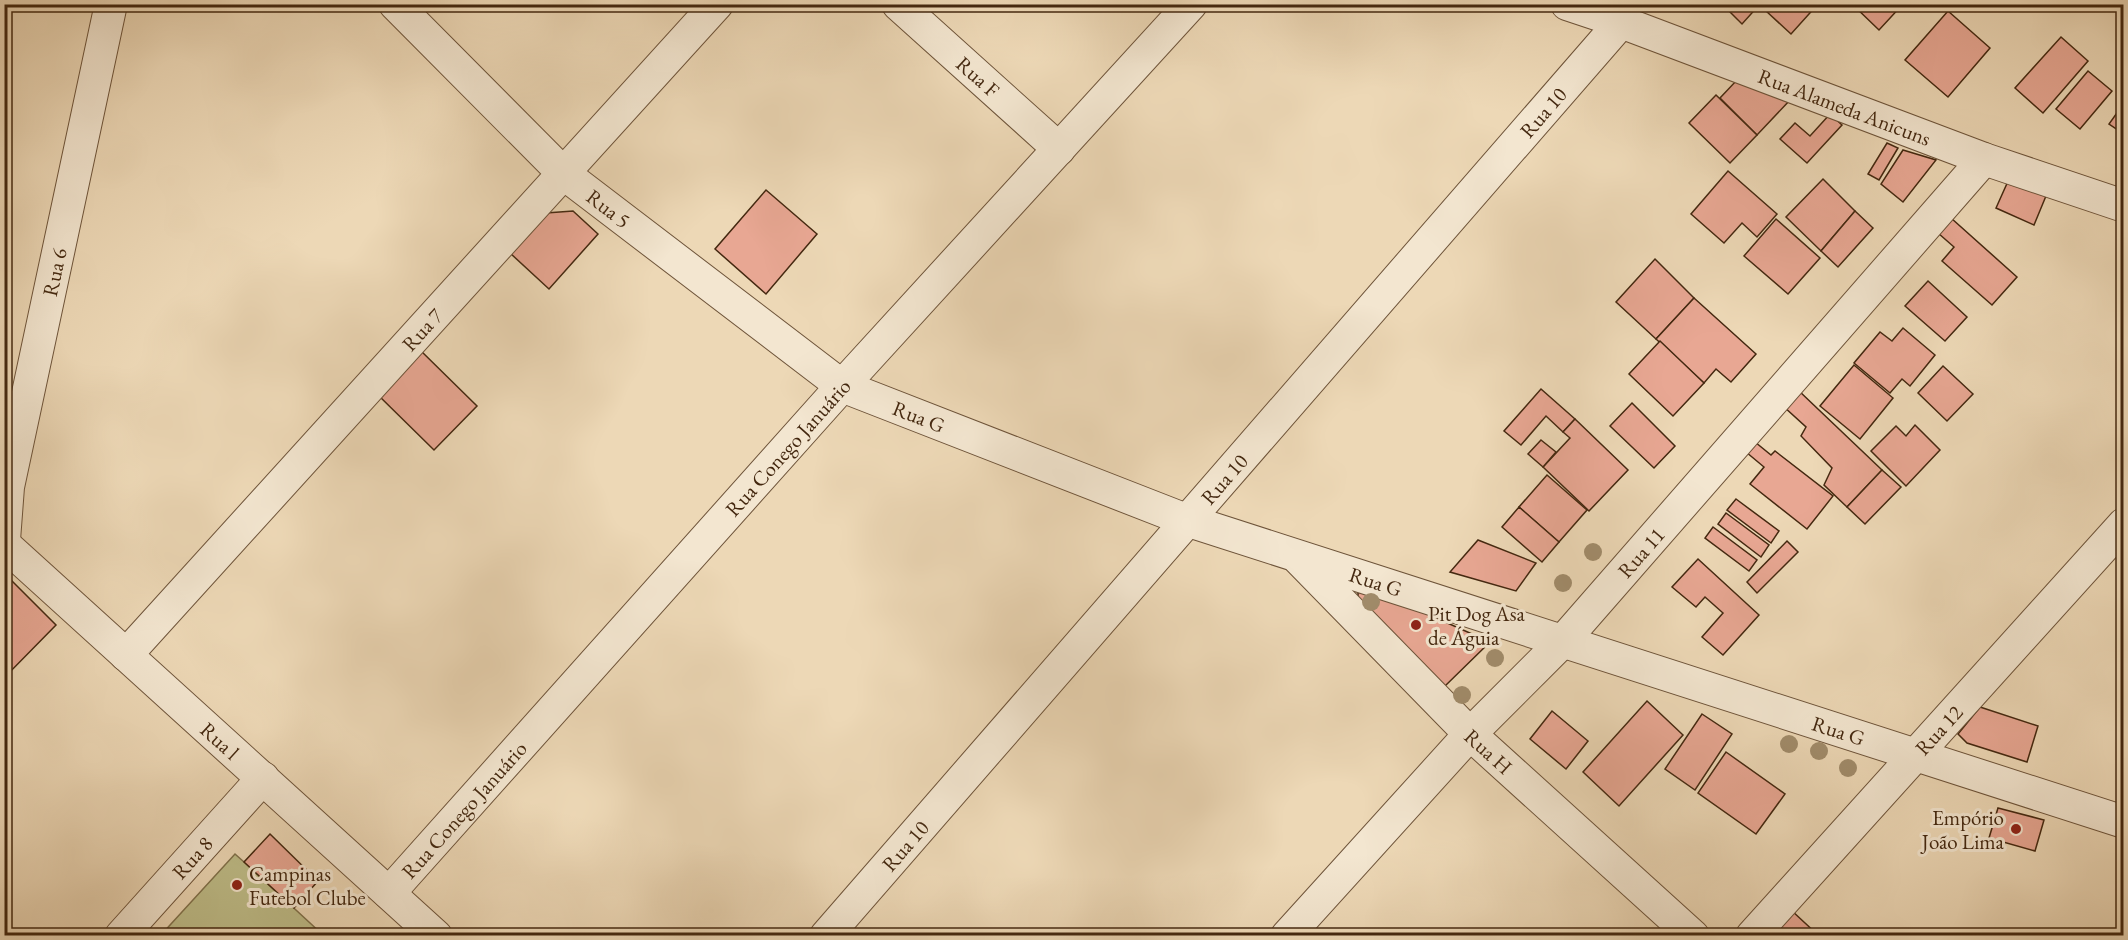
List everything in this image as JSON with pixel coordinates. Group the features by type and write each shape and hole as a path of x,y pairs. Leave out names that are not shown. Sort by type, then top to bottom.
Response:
{"street":[{"name":"Rua 6","path":"4,542 8,487 111,4"},
{"name":"Rua 5","path":"395,4 563,173 842,386"},
{"name":"Rua 7","path":"126,655 717,4"},
{"name":"Rua F","path":"898,4 1059,149"},
{"name":"Rua Conego Januário","path":"389,893 842,386 1191,4"},
{"name":"Rua Alameda Anicuns","path":"1567,4 1621,22 1984,159 2124,206"},
{"name":"Rua 10","path":"826,936 1621,22"},
{"name":"Rua 11","path":"1287,936 1470,734 1563,641 1984,159"},
{"name":"Rua G","path":"842,386 1186,520 2124,822"},
{"name":"Rua 12","path":"1752,936 2124,524"},
{"name":"Rua l","path":"4,542 436,936"},
{"name":"Rua H","path":"1296,555 1470,734 1693,936"},
{"name":"Rua 8","path":"121,936 263,778"}],"shaded area":[{"name":"Campinas Futebol Clube","path":"235,854 244,862 323,935 160,936"}],"building":[{"path":"1722,4 1760,4 1742,24"},
{"path":"1772,4 1818,4 1791,34 1766,11"},
{"path":"1852,4 1903,4 1879,30"},
{"path":"1948,11 1990,48 1948,97 1905,60"},
{"path":"2061,37 2088,61 2043,113 2015,88"},
{"path":"2088,71 2112,91 2080,129 2056,109"},
{"path":"1736,81 1790,100 1757,135 1720,98"},
{"path":"1716,95 1757,135 1730,163 1689,123"},
{"path":"2124,103 2124,134 2109,124"},
{"path":"1830,114 1842,125 1807,163 1780,139 1795,123 1810,136"},
{"path":"1887,143 1898,148 1879,180 1868,174"},
{"path":"1903,150 1936,160 1903,202 1881,184"},
{"path":"1728,171 1777,214 1757,237 1742,223 1724,243 1691,214"},
{"path":"1823,179 1855,211 1821,251 1786,217"},
{"path":"2009,179 2046,196 2034,225 1996,208"},
{"path":"766,190 817,234 766,294 715,249"},
{"path":"573,211 598,234 549,289 510,253 546,213"},
{"path":"1855,211 1873,228 1838,267 1821,251"},
{"path":"1951,218 2017,277 1992,305 1942,261 1954,247 1938,233"},
{"path":"1776,219 1820,258 1788,294 1744,256"},
{"path":"1655,259 1694,298 1656,339 1616,302"},
{"path":"1928,281 1967,317 1945,341 1905,306"},
{"path":"1694,298 1756,354 1731,382 1716,369 1704,383 1656,339"},
{"path":"1903,328 1935,355 1910,386 1902,379 1890,393 1854,363 1880,332 1892,341"},
{"path":"1660,341 1704,383 1673,416 1629,374"},
{"path":"419,349 477,406 434,450 376,393"},
{"path":"1854,365 1893,398 1860,439 1820,406"},
{"path":"1943,366 1973,394 1947,421 1918,393"},
{"path":"1541,389 1575,419 1563,432 1546,416 1521,445 1504,431"},
{"path":"1798,390 1882,470 1847,507 1824,485 1832,468 1801,436 1806,427 1783,406"},
{"path":"1632,403 1675,446 1654,468 1610,426"},
{"path":"1575,419 1628,470 1589,511 1543,467 1570,438 1563,432"},
{"path":"1915,425 1940,450 1906,486 1871,451 1896,426 1906,436"},
{"path":"1541,440 1556,452 1543,467 1528,454"},
{"path":"1755,442 1771,455 1775,451 1833,496 1807,529 1750,484 1764,467 1746,452"},
{"path":"1882,470 1901,487 1865,524 1847,507"},
{"path":"1547,475 1587,510 1559,542 1519,507"},
{"path":"1736,499 1779,531 1771,543 1727,510"},
{"path":"1519,507 1559,542 1542,562 1502,527"},
{"path":"1726,513 1769,545 1761,557 1718,524"},
{"path":"1713,527 1757,560 1749,571 1705,538"},
{"path":"1478,540 1536,563 1516,591 1450,572"},
{"path":"1787,541 1798,552 1757,593 1747,582"},
{"path":"1698,559 1759,615 1723,655 1702,637 1723,613 1705,597 1696,607 1672,587"},
{"path":"7,576 56,625 4,678 4,577"},
{"name":"Pit Dog Asa de Águia","path":"1367,590 1378,592 1490,642 1444,687 1358,602 1358,593"},
{"path":"1647,701 1683,735 1619,806 1583,772"},
{"path":"1980,707 2038,726 2027,762 1967,743 1958,734"},
{"path":"1552,711 1588,741 1566,769 1530,739"},
{"path":"1702,714 1732,734 1695,790 1665,769"},
{"path":"1726,752 1785,794 1756,834 1698,793"},
{"name":"Empório João Lima","path":"1998,808 2044,820 2035,851 1989,838"},
{"path":"270,834 318,881 294,908 244,862"},
{"path":"1791,910 1819,936 1769,936"}],"place":[{"name":"Pit Dog Asa de Águia","path":"1416,625"},
{"name":"Empório João Lima","path":"2016,829"},
{"name":"Campinas Futebol Clube","path":"237,885"}]}
